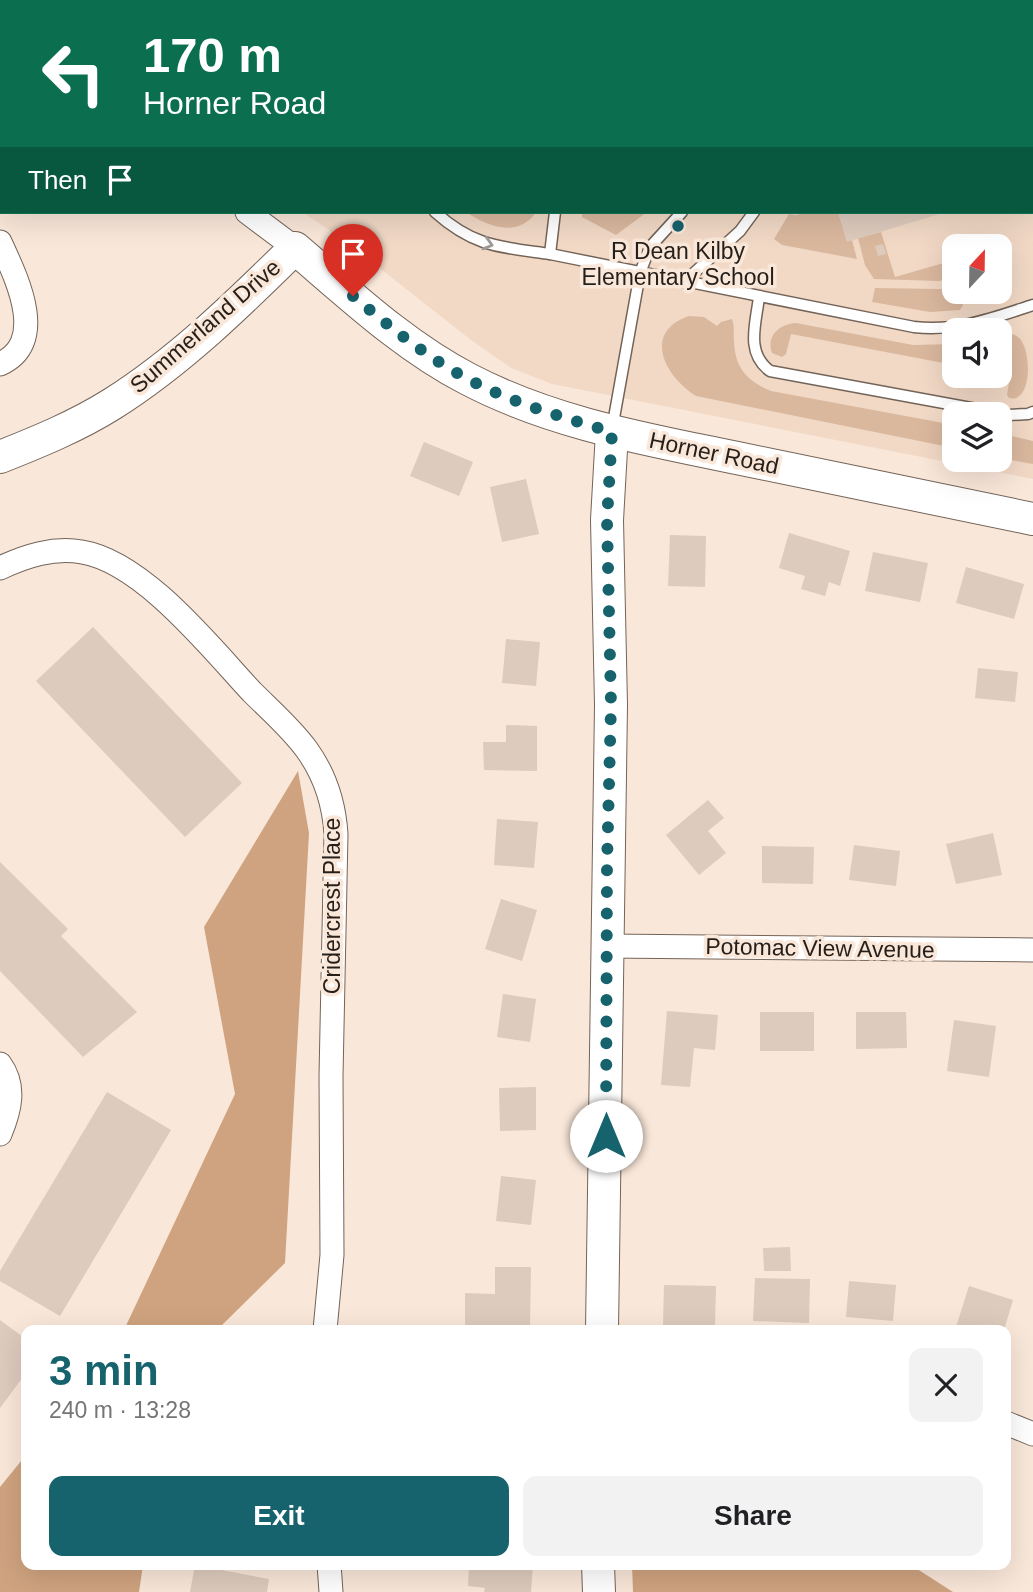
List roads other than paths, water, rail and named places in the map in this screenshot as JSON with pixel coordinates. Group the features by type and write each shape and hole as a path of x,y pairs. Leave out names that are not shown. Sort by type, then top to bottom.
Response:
{"main road":[{"name":"Horner Road","path":"295,248 385,323 449,368 494,392 536,409 612,432 1033,519"},
{"name":"Summerland Drive","path":"0,457 54,435 99,411 163,368 249,295 295,248"},
{"path":"602,1325 606,1205 611,705 607,520 612,432"},
{"path":"598,1570 598,1592"}],"street":[{"name":"Horner Road","path":"250,214 295,248"},
{"path":"0,242 16,276 25,311 26,332 21,348 9,360 0,364"},
{"name":"Cridercrest Place","path":"0,568 52,551 83,552 108,560 139,579 170,605 307,748 325,780 335,816 336,834 331,1076 332,1255 325,1325"},
{"name":"Potomac View Avenue","path":"607,946 1033,950"},
{"path":"0,1064 8,1076 12,1092 0,1134"},
{"path":"1011,1425 1033,1433"},
{"path":"330,1570 331,1592"}],"lane":[{"path":"437,214 457,231 494,246 550,254 914,327 936,329 976,324 1032,307"},
{"path":"550,254 555,214"},
{"path":"612,432 640,273 650,247 680,214"},
{"path":"684,282 733,239 752,214"},
{"path":"759,297 754,347 757,358 770,371 1009,415 1033,412"}],"place":[{"name":"R Dean Kilby Elementary School","path":"678,226"}]}
